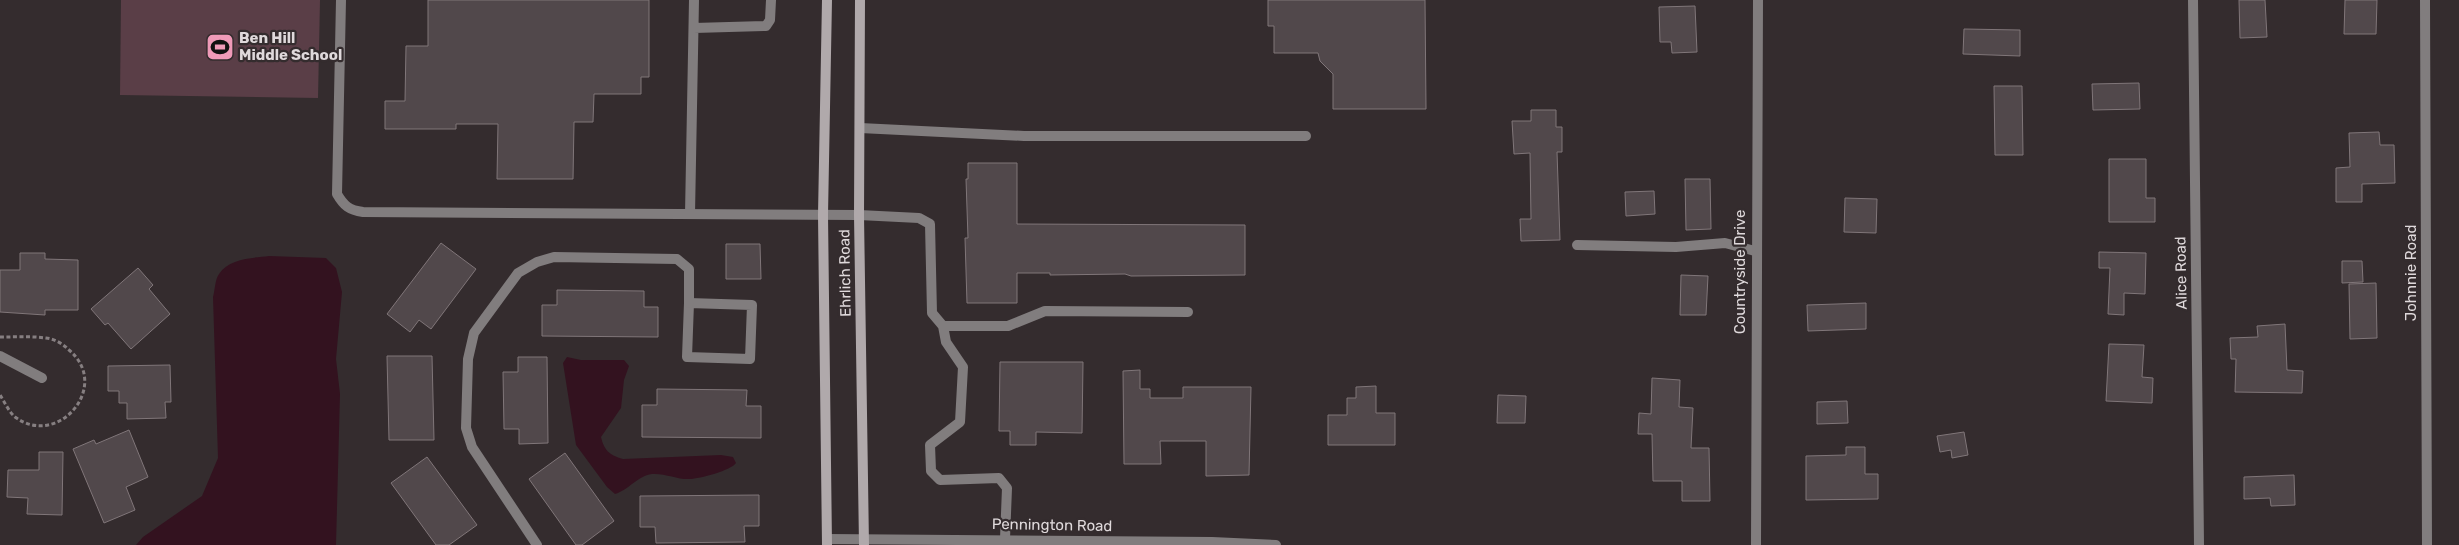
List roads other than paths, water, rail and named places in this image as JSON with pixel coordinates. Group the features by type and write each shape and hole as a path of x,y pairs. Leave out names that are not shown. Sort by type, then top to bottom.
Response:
{"main road":[{"name":"Ehrlich Road","path":"827,0 823,215 827,542"},
{"name":"Ehrlich Road","path":"860,0 859,215 864,542"}],"street":[{"path":"341,0 337,194 344,206 351,210 372,212 859,215 919,218 930,224 932,313 943,326 946,342 963,367 960,422 930,445 931,471 940,480 999,478 1007,488 1005,539"},
{"path":"690,214 694,0"},
{"path":"694,28 766,26 770,20 771,0"},
{"name":"Countryside Drive","path":"1756,545 1755,251 1758,0"},
{"name":"Alice Road","path":"2192,0 2199,545"},
{"name":"Johnnie Road","path":"2425,0 2427,545"},
{"path":"860,128 1024,136 1306,136"},
{"path":"1577,245 1676,247 1725,243 1755,251"},
{"path":"531,543 472,447 466,428 468,359 474,334 518,273 537,262 554,257 677,259 689,268 687,357 750,359 752,305 689,303"},
{"path":"943,326 1008,326 1045,311 1188,312"},
{"path":"0,356 42,378"},
{"name":"Pennington Road","path":"827,542 1005,539 1212,542 1276,545"}],"place":[{"name":"Ben Hill Middle School","path":"220,47"}]}
